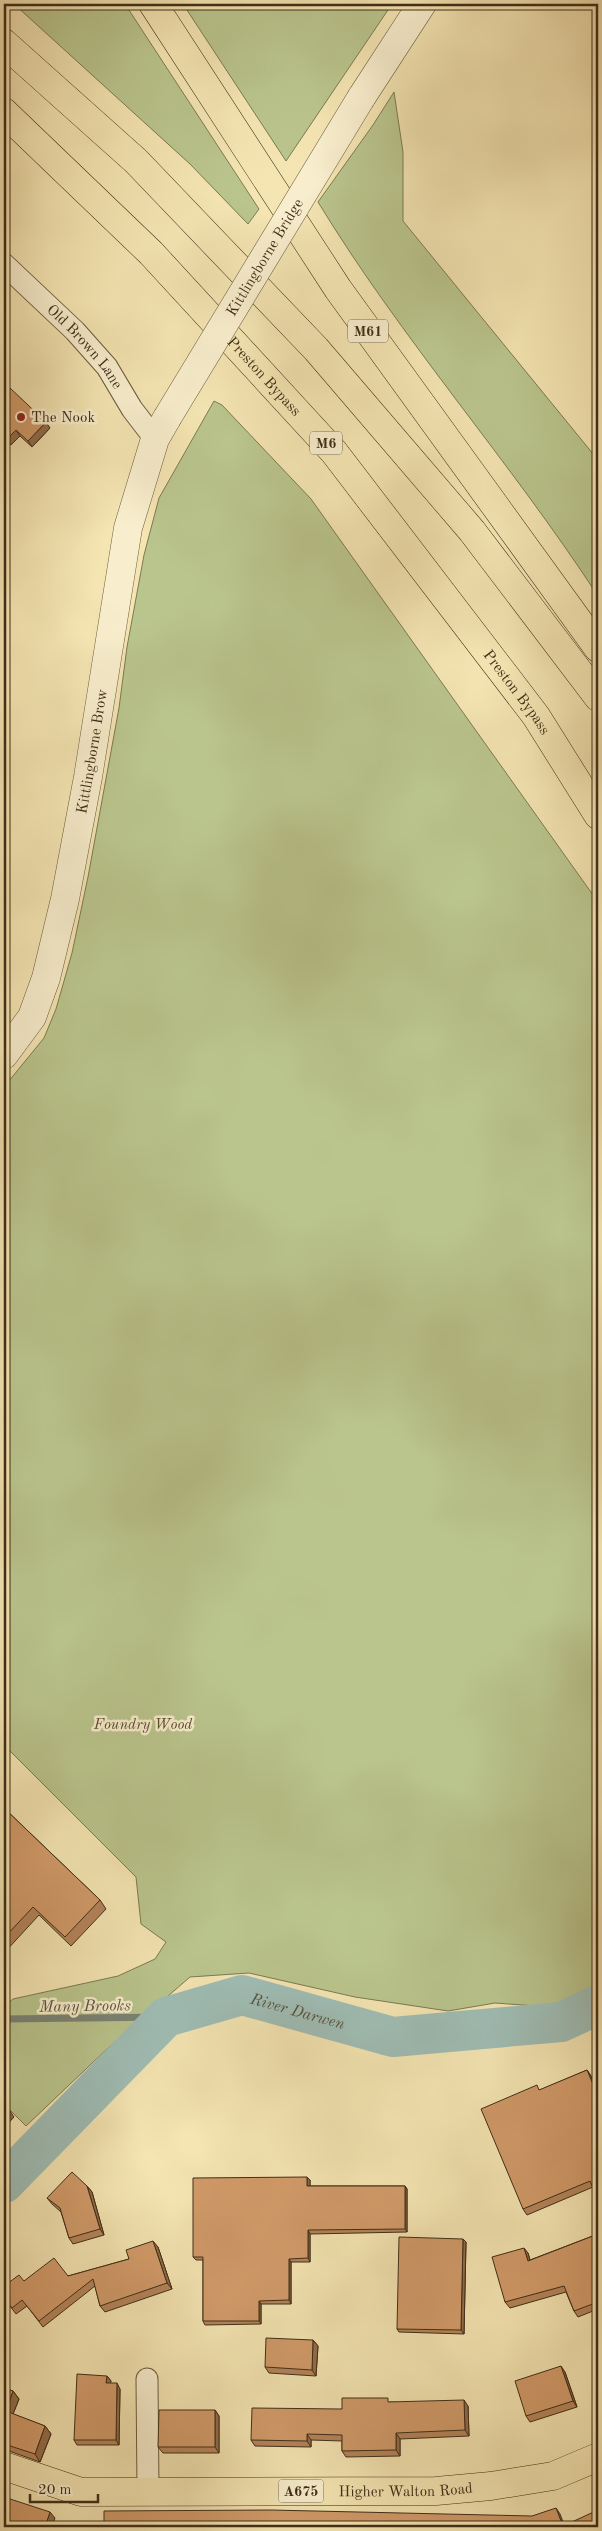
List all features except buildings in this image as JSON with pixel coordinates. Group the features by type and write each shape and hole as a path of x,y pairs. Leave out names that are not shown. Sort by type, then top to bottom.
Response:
{"main road":[{"name":"M61","path":"153,4 338,289 598,648"},
{"path":"4,43 143,168 316,349 472,530 598,697"},
{"name":"Preston Bypass","path":"4,112 151,253 334,452 536,716 598,815"},
{"name":"Higher Walton Road","path":"4,2466 81,2492 445,2490 491,2486 553,2476 598,2457"}],"street":[{"name":"Kittlingborne Bridge","path":"161,429 361,98 422,4"},
{"name":"Old Brown Lane","path":"4,264 40,296 82,338 107,367 132,409 161,429"},
{"name":"Kittlingborne Brow","path":"4,1054 32,1017 46,978 65,899 88,777 128,528 161,429"},
{"path":"147,2379 148,2491"}],"green space":[{"path":"14,4 125,4 259,209 248,224 190,164"},
{"path":"183,4 392,4 286,161"},
{"path":"394,92 403,152 403,221 598,460 598,596 529,497 385,303 318,202"},
{"name":"Foundry Wood","path":"214,401 222,405 311,499 598,902 598,1985 550,2007 495,2003 448,2011 355,1997 249,1973 190,1977 108,2048 26,2126 4,2104 4,2007 13,1999 118,1976 155,1959 166,1942 141,1924 136,1877 4,1745 4,1087 44,1038 56,1009 72,953 88,877 119,708 127,647 144,555 159,498"}],"waterway":[{"name":"River Darwen","path":"4,2183 166,2017 242,1995 393,2037 561,2022 598,2005"},
{"name":"Many Brooks","path":"4,2019 166,2017"}],"place":[{"name":"The Nook","path":"21,417"}]}
